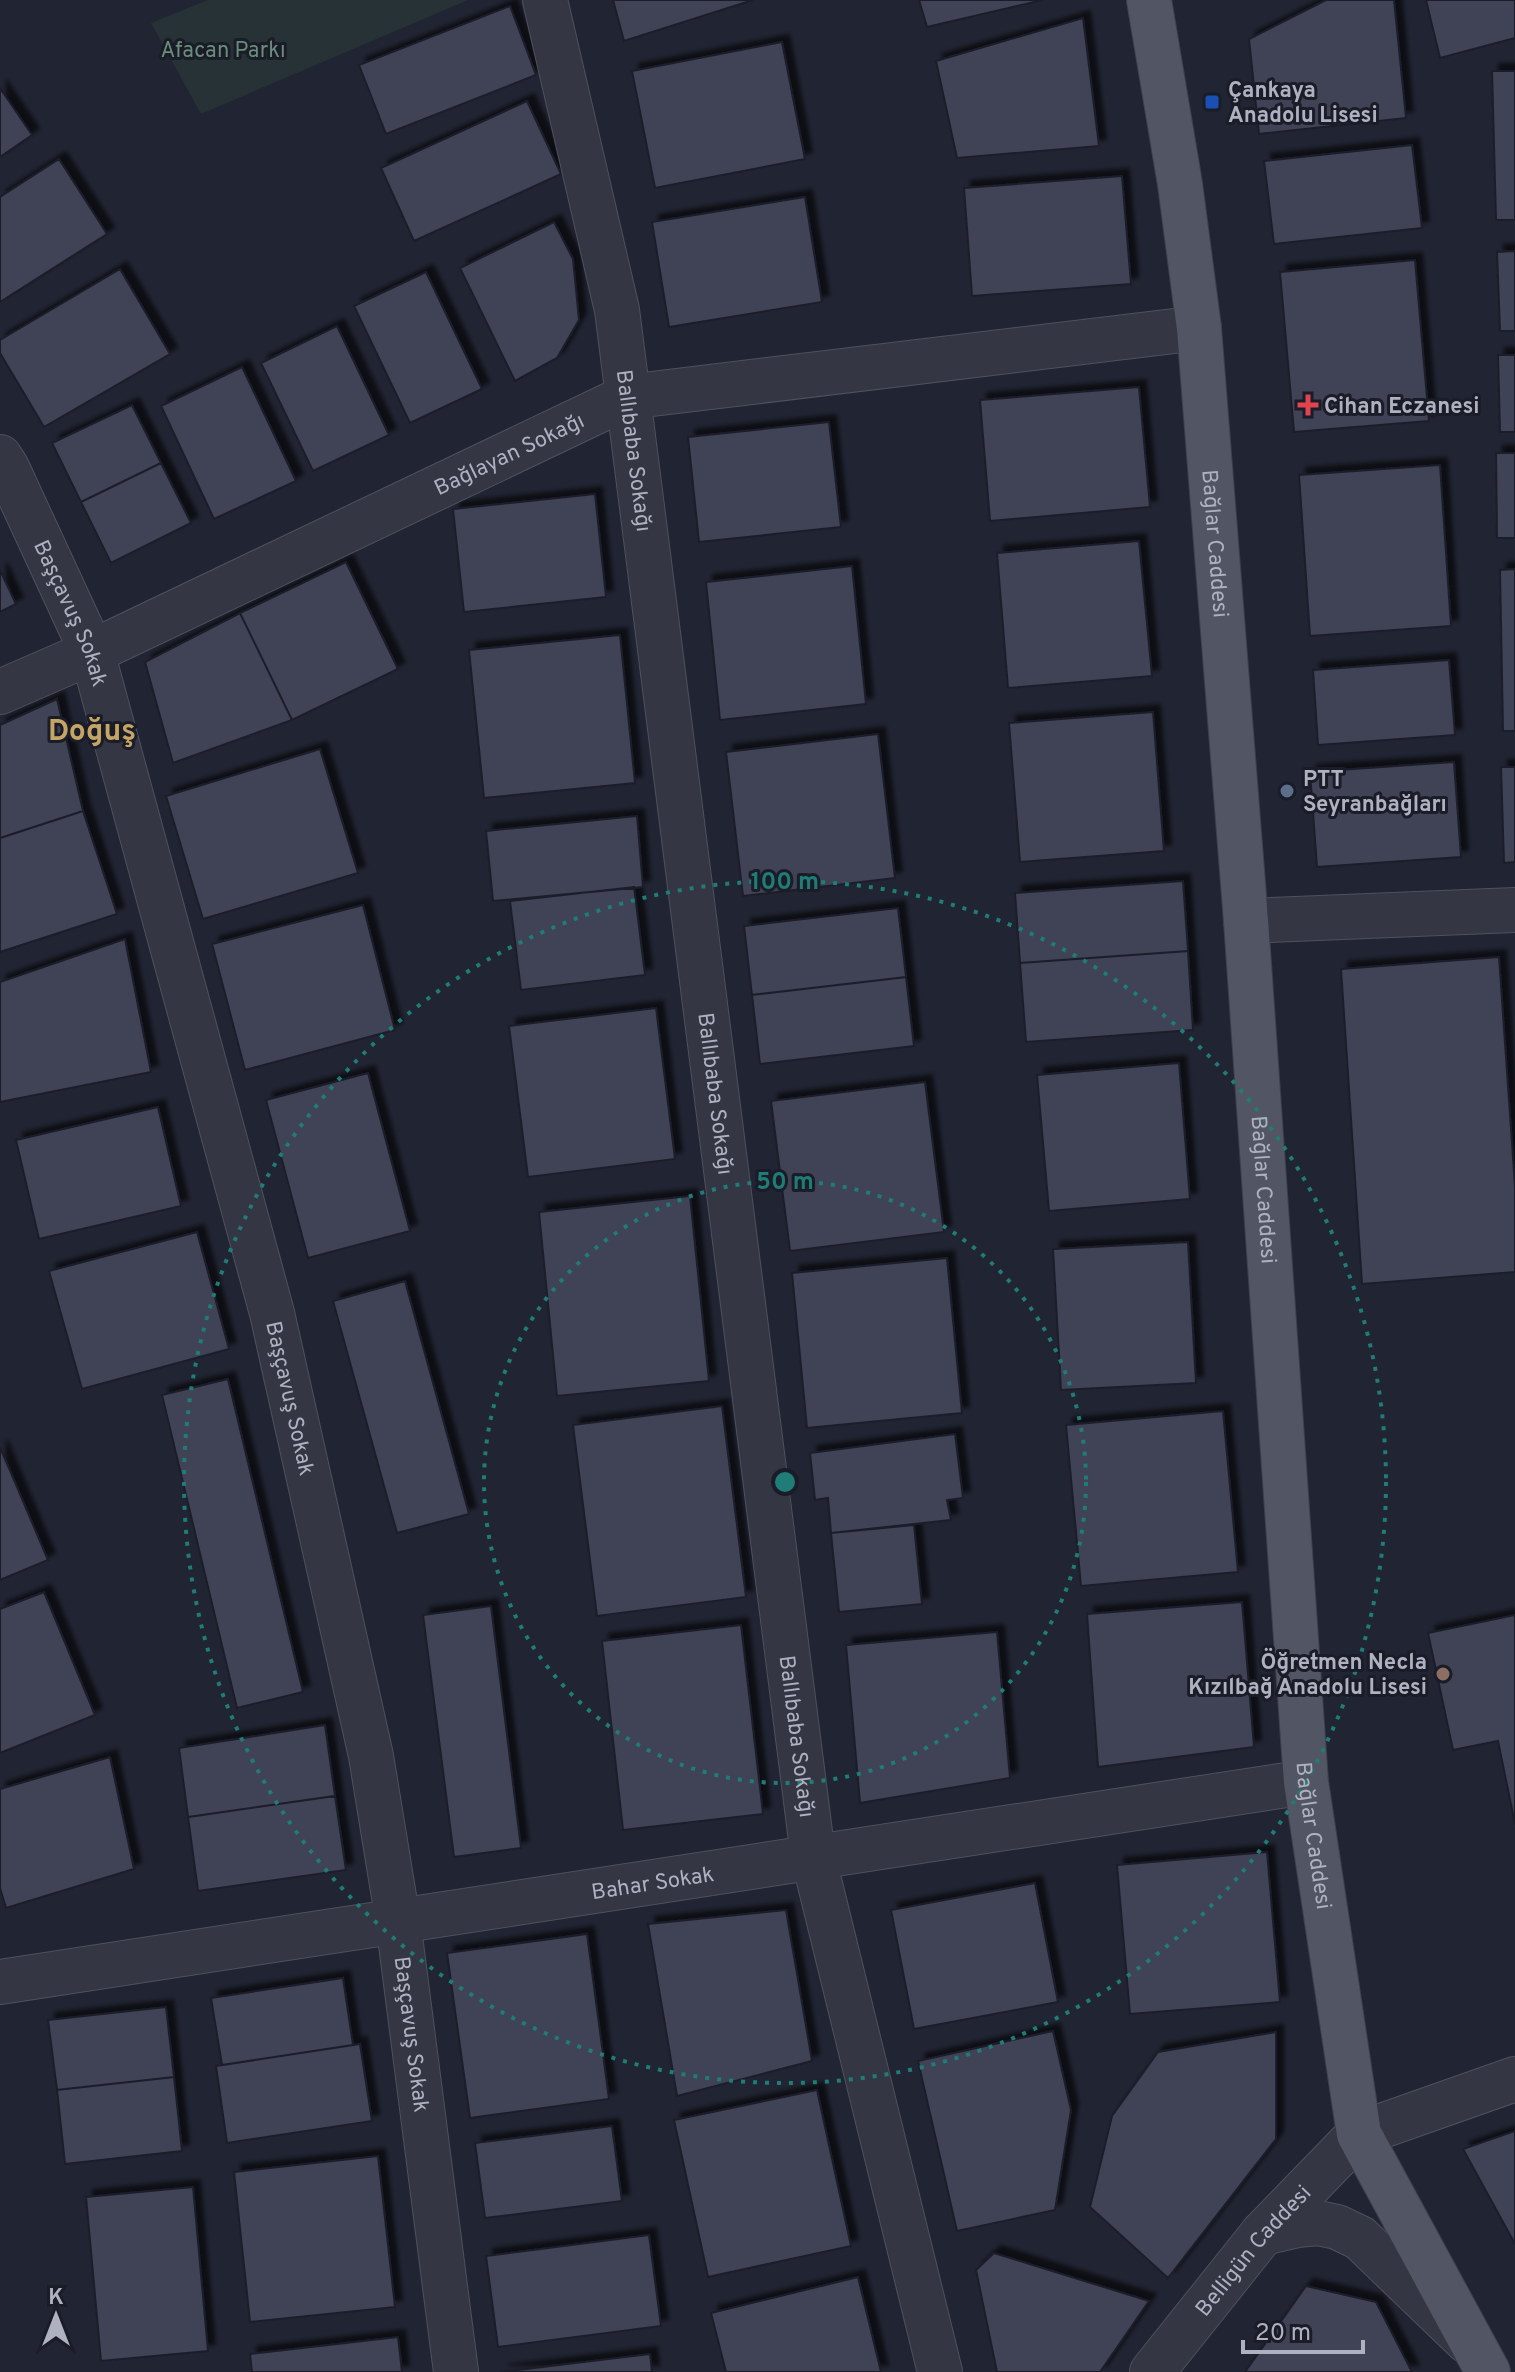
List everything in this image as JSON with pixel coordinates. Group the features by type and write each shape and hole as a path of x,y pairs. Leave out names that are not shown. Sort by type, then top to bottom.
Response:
{"main road":[{"name":"Bağlar Caddesi","path":"1152,1 1199,328 1246,921 1306,1782 1359,2134 1482,2360"}],"street":[{"name":"Ballıbaba Sokağı","path":"545,0 617,310 813,1856 940,2372"},
{"name":"Bağlayan Sokağı","path":"0,692 92,652 627,397 1199,328"},
{"name":"Başçavuş Sokak","path":"0,457 92,652 272,1313 371,1756 398,1921 456,2372"},
{"path":"1246,921 1515,910"},
{"name":"Bahar Sokak","path":"0,1982 1306,1782"},
{"path":"1359,2134 1515,2079"},
{"name":"Belligün Caddesi","path":"1152,2372 1263,2233 1359,2134"},
{"name":"Bağlar Caddesi","path":"1263,2233 1318,2223 1337,2227 1360,2238 1482,2360"}],"green space":[{"name":"Afacan Parkı","path":"208,0 468,0 201,114 151,23"}],"building":[{"path":"613,0 753,0 624,41"},
{"path":"919,0 1043,0 927,27"},
{"path":"1326,0 1394,0 1406,118 1259,134 1249,39"},
{"path":"1426,0 1515,0 1515,38 1440,58"},
{"path":"510,6 536,75 386,134 359,65"},
{"path":"1083,18 1099,146 957,158 936,61"},
{"path":"782,42 805,159 655,188 632,71"},
{"path":"1492,71 1515,71 1515,220 1496,220"},
{"path":"0,88 32,135 0,157"},
{"path":"527,101 561,174 414,241 381,168"},
{"path":"1412,145 1422,228 1274,244 1264,161"},
{"path":"59,159 107,234 0,302 0,197"},
{"path":"1122,176 1131,284 972,296 964,188"},
{"path":"805,197 822,302 669,327 652,222"},
{"path":"554,222 573,259 579,320 557,358 515,381 460,268"},
{"path":"1515,251 1515,331 1500,331 1497,252"},
{"path":"1415,260 1429,421 1294,432 1280,272"},
{"path":"120,269 170,354 44,427 0,353 0,340"},
{"path":"426,272 482,389 410,423 354,306"},
{"path":"337,326 389,435 313,471 261,363"},
{"path":"1498,355 1515,355 1515,432 1500,432"},
{"path":"242,367 296,481 214,519 161,406"},
{"path":"1139,387 1150,507 990,521 980,400"},
{"path":"132,405 161,463 81,502 52,443"},
{"path":"829,422 841,527 699,542 688,437"},
{"path":"1496,453 1515,453 1515,538 1497,538"},
{"path":"161,463 191,523 111,563 81,502"},
{"path":"1440,465 1451,626 1310,636 1299,475"},
{"path":"595,494 606,597 464,612 453,509"},
{"path":"1139,541 1152,676 1008,688 997,553"},
{"path":"346,562 398,669 292,720 240,613"},
{"path":"852,566 866,704 720,720 706,582"},
{"path":"1515,569 1515,731 1503,731 1500,570"},
{"path":"0,570 16,604 0,612"},
{"path":"240,613 292,720 173,763 145,662"},
{"path":"620,635 635,783 484,798 469,650"},
{"path":"1449,660 1455,735 1318,745 1313,670"},
{"path":"57,699 83,811 0,838 0,725"},
{"path":"1153,712 1164,851 1020,862 1009,723"},
{"path":"878,734 895,878 743,896 726,752"},
{"path":"320,749 358,873 203,919 166,796"},
{"path":"1454,762 1461,857 1317,867 1310,772"},
{"path":"1501,767 1515,767 1515,862 1504,863"},
{"path":"83,811 117,914 0,952 0,838"},
{"path":"637,816 643,887 493,901 486,831"},
{"path":"1183,881 1188,951 1020,963 1015,893"},
{"path":"634,887 645,975 521,990 510,901"},
{"path":"363,905 395,1030 245,1070 212,944"},
{"path":"898,908 906,977 752,995 744,926"},
{"path":"125,939 151,1072 0,1102 0,982"},
{"path":"1188,951 1193,1030 1026,1042 1020,963"},
{"path":"1499,957 1515,1186 1515,1272 1362,1284 1341,969"},
{"path":"906,977 914,1046 760,1064 752,995"},
{"path":"656,1008 675,1159 528,1177 509,1026"},
{"path":"1179,1063 1190,1199 1049,1211 1037,1075"},
{"path":"368,1073 410,1231 308,1258 266,1100"},
{"path":"925,1082 944,1232 790,1251 771,1101"},
{"path":"158,1107 181,1206 39,1239 16,1140"},
{"path":"690,1196 709,1381 557,1396 539,1212"},
{"path":"197,1232 229,1349 82,1389 49,1271"},
{"path":"1188,1242 1196,1383 1061,1390 1053,1249"},
{"path":"947,1258 962,1413 807,1428 792,1273"},
{"path":"405,1281 469,1514 397,1533 333,1301"},
{"path":"228,1379 303,1692 237,1708 162,1395"},
{"path":"722,1406 746,1597 597,1616 573,1425"},
{"path":"1223,1411 1238,1572 1081,1586 1066,1425"},
{"path":"955,1434 963,1498 947,1500 951,1520 831,1533 828,1498 815,1500 810,1453"},
{"path":"0,1447 48,1560 0,1580"},
{"path":"914,1525 922,1604 839,1612 831,1533"},
{"path":"44,1592 95,1715 0,1753 0,1609"},
{"path":"1242,1602 1254,1747 1098,1767 1087,1614"},
{"path":"491,1606 521,1848 454,1857 423,1615"},
{"name":"Öğretmen Necla Kızılbağ Anadolu Lisesi","path":"1515,1615 1515,1824 1498,1741 1453,1750 1428,1633"},
{"path":"741,1625 763,1814 623,1830 602,1641"},
{"path":"997,1632 1010,1778 860,1803 846,1645"},
{"path":"325,1725 335,1796 188,1817 179,1748"},
{"path":"110,1757 134,1869 6,1908 0,1888 0,1789"},
{"path":"335,1796 346,1870 198,1891 188,1817"},
{"path":"1267,1852 1280,2002 1130,2014 1117,1865"},
{"path":"1035,1883 1058,2002 914,2029 891,1910"},
{"path":"786,1910 812,2061 677,2096 648,1924"},
{"path":"587,1934 609,2099 470,2118 447,1953"},
{"path":"343,1978 353,2045 222,2065 211,1998"},
{"path":"166,2007 174,2077 57,2090 48,2020"},
{"path":"1053,2031 1071,2110 1055,2210 957,2231 918,2061"},
{"path":"1276,2032 1276,2139 1168,2278 1090,2207 1112,2116 1158,2052"},
{"path":"360,2044 372,2121 227,2143 216,2066"},
{"path":"174,2077 182,2151 65,2164 57,2090"},
{"path":"817,2090 851,2246 708,2277 674,2120"},
{"path":"612,2126 622,2201 485,2218 475,2143"},
{"path":"1515,2131 1515,2244 1463,2149"},
{"path":"378,2156 395,2307 250,2322 234,2172"},
{"path":"193,2187 208,2351 101,2361 86,2197"},
{"path":"649,2235 661,2326 498,2347 486,2256"},
{"path":"994,2253 1149,2301 1100,2372 997,2372 976,2270"},
{"path":"858,2277 881,2372 726,2372 711,2313"},
{"path":"1306,2286 1376,2302 1412,2372 1245,2372"},
{"path":"398,2337 402,2372 252,2372 250,2354"},
{"path":"650,2354 652,2372 501,2372"}],"place":[{"name":"Çankaya Anadolu Lisesi","path":"1212,102"},
{"name":"Cihan Eczanesi","path":"1308,405"},
{"name":"PTT Seyranbağları","path":"1287,791"},
{"name":"Öğretmen Necla Kızılbağ Anadolu Lisesi","path":"1443,1674"}],"district":[{"name":"Doğuş","path":"92,730"}]}
